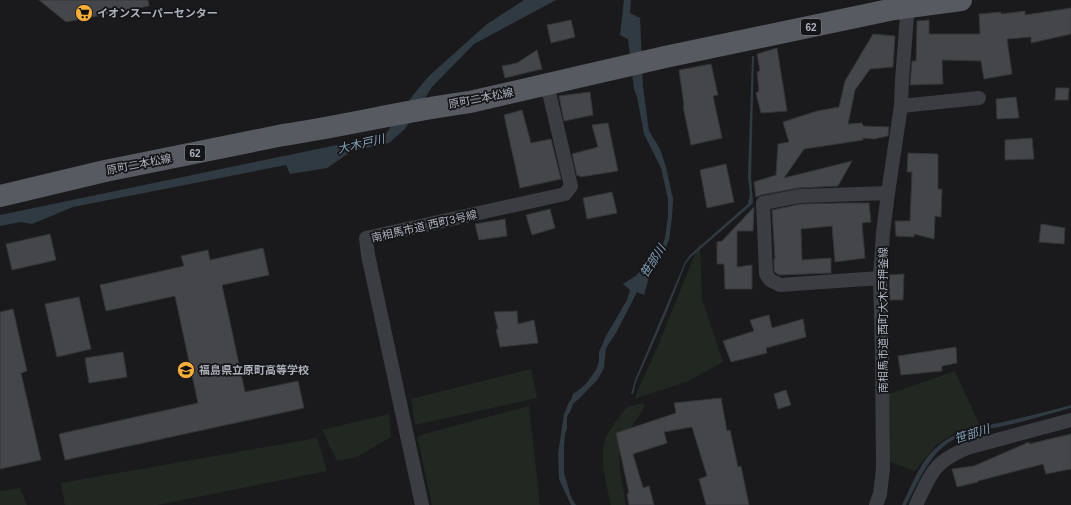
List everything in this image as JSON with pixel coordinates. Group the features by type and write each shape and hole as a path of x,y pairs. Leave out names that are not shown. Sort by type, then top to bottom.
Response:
{"main road":[{"name":"原町二本松線","path":"0,196 105,171 283,135 438,106 470,102 662,58 901,8 961,0"}],"street":[{"name":"南相馬市道 西町大木戸押釜線","path":"876,505 880,494 883,469 880,278 883,233 901,106 901,8"},
{"name":"南相馬市道 西町3号線","path":"422,505 368,255 366,238 564,194 572,186 547,84"},
{"path":"901,106 979,98"},
{"path":"880,278 780,285 770,280 766,274 763,203 800,196 888,193"},
{"path":"916,505 937,466 952,455 967,448 1071,420"}],"shaded area":[{"path":"700,242 702,299 723,362 686,382 634,399 657,348"},
{"path":"531,369 537,398 415,425 411,399"},
{"path":"955,371 980,426 958,431 936,445 915,471 890,462 889,394"},
{"path":"643,403 645,406 619,447 620,471 626,505 611,505 603,466 605,440 627,407"},
{"path":"529,406 540,505 432,505 417,436"},
{"path":"389,414 391,437 357,457 337,461 322,430"},
{"path":"317,438 327,471 157,505 65,505 61,483"},
{"path":"20,488 27,505 0,505 0,491"}],"water":[{"name":"大木戸川","path":"524,0 556,0 474,44 432,87 405,129 389,143 352,151 327,168 290,174 286,165 73,207 32,224 21,222 0,226 0,215 385,135 413,95 429,76 487,24"},
{"path":"624,0 631,0 630,13 640,18 643,87 649,131 660,149 666,167 673,199 672,218 669,240 649,277 644,295 637,292 616,333 606,348 604,368 598,379 578,400 571,400 573,394 585,385 596,370 599,361 599,352 606,336 627,300 630,290 623,284 637,275 661,249 665,238 668,216 668,199 661,168 644,134 634,89 628,39 620,35"},
{"path":"752,56 754,56 751,177 753,203 686,263 636,382 633,394 631,394 635,380 685,262 690,255 748,204 750,194 748,178"},
{"path":"568,405 572,406 567,417 564,447 564,473 571,497 576,505 571,505 559,479 558,454 564,414"},
{"path":"1071,405 1071,408 1021,422 966,434 954,439 936,454 923,473 906,505 902,505 926,459 938,446 953,436 969,430"}],"building":[{"name":"イオンスーパーセンター","path":"39,0 148,0 149,6 66,22"},
{"path":"1071,8 1071,34 1031,43 1031,37 1007,39 1012,74 984,79 981,61 942,60 943,84 910,85 912,61 916,61 917,21 929,20 929,34 980,34 979,14 1001,12 1001,14 1025,11 1025,15"},
{"path":"571,20 575,37 551,43 547,25"},
{"path":"873,34 895,36 893,67 870,69 855,90 848,124 862,123 863,126 889,127 888,136 874,139 863,138 863,140 804,149 784,178 852,161 838,186 799,188 756,197 754,182 776,175 778,144 789,142 783,122 817,111 839,107 845,81"},
{"path":"777,48 787,111 761,113 756,93 759,91 757,72 760,71 757,54"},
{"path":"537,50 542,69 505,78 502,66 517,63"},
{"path":"711,64 718,95 713,96 722,138 691,145 683,106 679,70"},
{"path":"1056,88 1069,88 1068,100 1055,100"},
{"path":"590,92 593,115 564,121 559,96"},
{"path":"1016,97 1019,118 997,119 996,99"},
{"path":"522,110 531,143 551,139 561,179 520,188 504,115"},
{"path":"608,123 618,171 580,177 579,175 577,176 572,154 598,147 592,125"},
{"path":"1032,138 1034,159 1005,160 1005,140"},
{"path":"908,153 938,154 938,189 942,189 941,217 935,216 934,239 914,234 914,237 896,236 895,221 910,221 912,172 907,172"},
{"path":"726,164 734,202 707,208 700,170"},
{"path":"612,192 617,213 587,219 583,198"},
{"path":"869,203 871,222 862,223 865,258 835,262 832,226 801,229 802,260 831,258 831,273 779,275 774,271 775,259 772,210 801,204"},
{"path":"754,207 753,231 737,231 737,267 752,265 752,289 725,289 724,264 717,264 717,242 722,241"},
{"path":"550,209 555,228 532,235 526,215"},
{"path":"505,219 507,236 479,240 475,224"},
{"path":"1041,224 1065,228 1064,244 1039,242"},
{"path":"50,234 56,260 12,270 6,244"},
{"path":"263,248 269,275 222,285 245,392 298,381 304,408 65,460 59,434 198,403 175,296 106,311 100,285 184,266 181,256 208,250 210,260"},
{"path":"904,274 903,300 890,300 889,275"},
{"path":"79,297 91,349 57,357 45,304"},
{"path":"13,309 27,371 21,373 41,460 0,469 0,312"},
{"path":"517,311 518,324 534,320 538,343 500,347 494,312"},
{"path":"769,315 772,328 803,319 806,337 766,348 767,353 731,362 723,341 754,331 750,320"},
{"path":"956,347 957,363 942,366 942,371 901,375 898,356"},
{"path":"123,352 127,377 89,383 85,358"},
{"path":"786,390 791,405 778,409 774,394"},
{"path":"721,398 727,431 730,430 738,467 741,466 749,505 706,505 699,479 707,476 692,427 664,432 667,443 633,454 643,488 649,486 654,505 629,505 627,494 629,493 616,433 676,413 674,403"},
{"path":"1071,434 1071,469 1046,474 1043,464 957,487 952,469 974,466 1029,442 1029,444"}],"waterway":[{"name":"笹部川","path":"568,411 571,403 577,397"}],"place":[{"name":"イオンスーパーセンター","path":"84,13"},
{"name":"福島県立原町高等学校","path":"186,370"}]}
